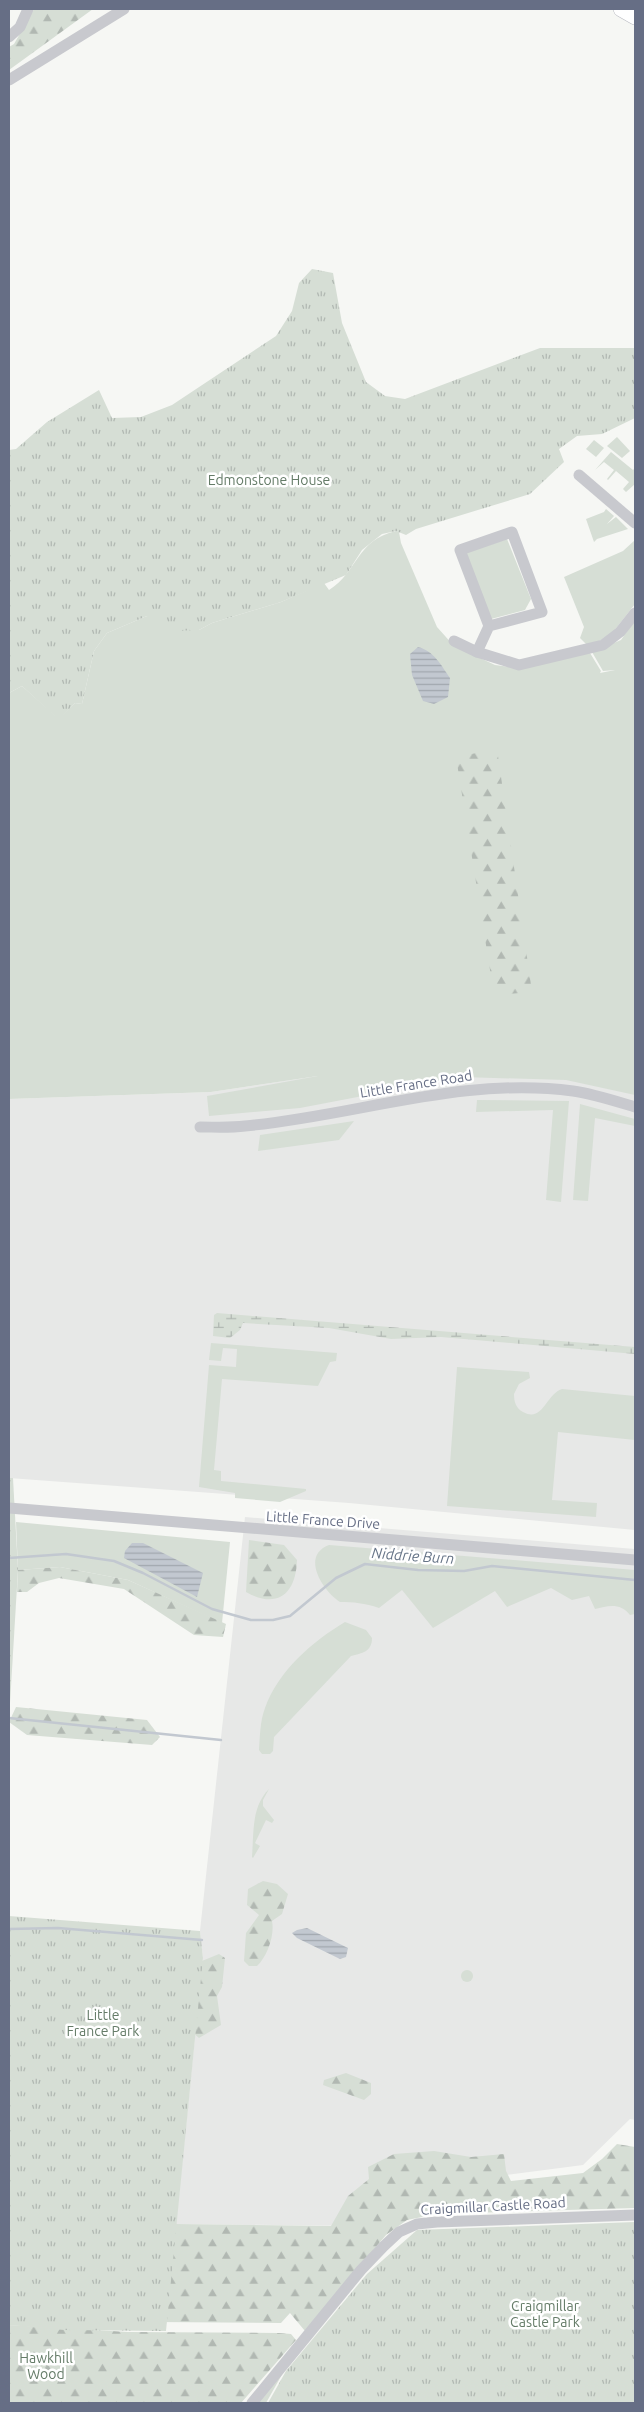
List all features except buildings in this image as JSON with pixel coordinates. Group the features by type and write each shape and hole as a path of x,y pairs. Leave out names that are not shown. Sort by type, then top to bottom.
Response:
{"main road":[{"path":"621,9 635,16"}],"street":[{"path":"9,37 20,27 28,9"},
{"path":"9,80 124,9"},
{"path":"579,475 635,523"},
{"path":"477,652 489,626 460,550 512,532 542,612 489,626"},
{"path":"454,641 477,652 519,665 592,649 612,640 635,613"},
{"name":"Little France Road","path":"200,1127 244,1126 297,1120 466,1090 516,1088 571,1091 595,1095 635,1107"},
{"name":"Little France Drive","path":"9,1508 635,1560"},
{"name":"Craigmillar Castle Road","path":"252,2403 361,2270 400,2232 417,2224 437,2222 635,2215"}],"shaded area":[{"path":"418,647 433,655 450,678 448,697 434,704 423,701 412,675 410,654"},
{"path":"635,1060 635,1530 349,1503 9,1478 9,1099 211,1092 350,1071"},
{"path":"245,1517 635,1549 635,2120 630,2119 583,2165 430,2185 356,2226 176,2224 203,1958 200,1931"},
{"path":"132,1543 143,1543 203,1573 197,1597 124,1558 125,1551"},
{"path":"307,1928 348,1948 346,1957 340,1959 297,1938 292,1933"}],"green space":[{"path":"34,9 93,9 9,70 9,47 14,44"},
{"name":"Edmonstone House","path":"312,269 333,273 342,323 366,382 385,396 405,399 540,348 635,348 635,418 602,434 577,436 559,449 564,462 530,494 416,529 406,535 396,531 382,534 362,550 346,575 281,602 212,623 199,630 171,631 153,624 147,616 107,633 94,651 82,704 75,703 59,720 22,686 9,693 9,450 16,449 47,422 99,390 112,418 141,417 172,405 276,336 292,311 299,283"},
{"path":"617,437 630,451 622,458 607,446"},
{"path":"594,440 604,448 596,457 586,449"},
{"path":"611,452 633,470 635,468 635,484 626,492 623,489 629,482 616,471 608,480 614,470 604,462 595,470"},
{"path":"606,509 614,516 607,524 616,517 628,529 597,539 594,542 586,519 604,512"},
{"path":"396,531 399,532 401,543 437,627 454,646 495,665 519,668 590,653 601,671 600,673 615,670 603,671 592,652 621,640 635,620 635,1095 566,1080 462,1077 300,1108 209,1116 207,1096 318,1076 211,1092 9,1099 9,693 22,686 59,719 75,703 82,704 94,651 107,633 147,616 199,630 212,623 281,602 324,583 329,590 339,583 373,541 383,535"},
{"path":"507,539 531,599 525,610 491,619 465,553"},
{"path":"635,540 635,604 610,636 588,646 580,638 584,627 564,577 623,551"},
{"path":"497,749 532,992 494,995 456,757"},
{"path":"477,1100 569,1101 561,1202 546,1200 553,1110 476,1112"},
{"path":"580,1104 635,1119 635,1126 595,1118 588,1201 573,1200"},
{"path":"354,1121 339,1140 258,1151 260,1135"},
{"path":"217,1313 635,1347 635,1354 441,1337 391,1339 329,1328 243,1323 240,1330 230,1338 213,1336 214,1315"},
{"path":"211,1343 337,1353 336,1361 330,1362 318,1386 222,1379 214,1470 221,1471 221,1481 306,1489 306,1491 280,1502 235,1498 235,1493 199,1487 209,1365 236,1367 237,1349 223,1348 221,1361 209,1360"},
{"path":"457,1367 529,1372 530,1378 519,1384 514,1394 517,1407 523,1412 530,1414 540,1411 552,1396 562,1389 635,1396 635,1440 558,1432 552,1500 597,1503 596,1517 447,1506"},
{"path":"9,1478 13,1478 18,1570 9,1720"},
{"path":"16,1522 230,1542 222,1623 128,1580 60,1567 18,1570"},
{"path":"249,1540 284,1545 297,1560 293,1581 283,1595 267,1599 246,1592"},
{"path":"329,1545 635,1570 635,1614 630,1615 623,1608 614,1606 595,1609 589,1596 572,1600 551,1588 507,1607 495,1591 433,1628 402,1590 379,1608 359,1603 340,1602 333,1597 321,1582 315,1565 316,1557 320,1550"},
{"path":"60,1567 128,1580 226,1624 223,1637 194,1635 124,1589 59,1578 39,1583 27,1592 17,1592 18,1570"},
{"path":"345,1622 366,1630 372,1638 372,1643 366,1651 351,1656 274,1737 273,1751 270,1754 262,1754 259,1750 262,1718 271,1694 278,1682 309,1648"},
{"path":"16,1707 147,1720 160,1737 152,1745 27,1735 9,1722"},
{"path":"269,1789 263,1800 263,1806 274,1820 272,1823 266,1820 255,1843 260,1846 253,1858 256,1812 263,1796"},
{"path":"263,1881 277,1884 288,1894 282,1914 272,1921 271,1939 264,1957 257,1966 249,1966 244,1961 246,1933 259,1915 247,1905 248,1889"},
{"name":"Little France Park","path":"9,1916 200,1931 203,1958 166,2331 64,2330 9,2325"},
{"path":"219,1954 225,1958 222,1987 217,1996 221,2025 199,2038 190,2030 197,1963"},
{"path":"469,1970 472,1971 472,1981 465,1982 462,1981 461,1974 462,1971"},
{"path":"346,2073 371,2083 371,2094 364,2100 323,2085 324,2080"},
{"path":"617,2144 635,2147 635,2208 437,2214 407,2220 386,2235 305,2331 290,2313 281,2323 154,2322 173,2249 176,2224 331,2226 348,2196 369,2179 368,2167 394,2154 434,2151 471,2157 504,2154 506,2171 511,2181 583,2173 602,2159"},
{"name":"Craigmillar Castle Park","path":"635,2222 635,2403 268,2403 286,2371 367,2274 417,2230"},
{"name":"Hawkhill Wood","path":"9,2325 128,2332 279,2333 291,2334 296,2340 241,2403 9,2403"},
{"path":"284,2371 266,2403 255,2403"}],"waterway":[{"name":"Niddrie Burn","path":"9,1558 66,1554 114,1561 143,1573 212,1609 251,1620 273,1620 290,1616 336,1578 365,1564 418,1570 464,1571 492,1566 635,1580"},
{"path":"9,1718 221,1740"},
{"path":"9,1929 58,1928 202,1940"}]}
